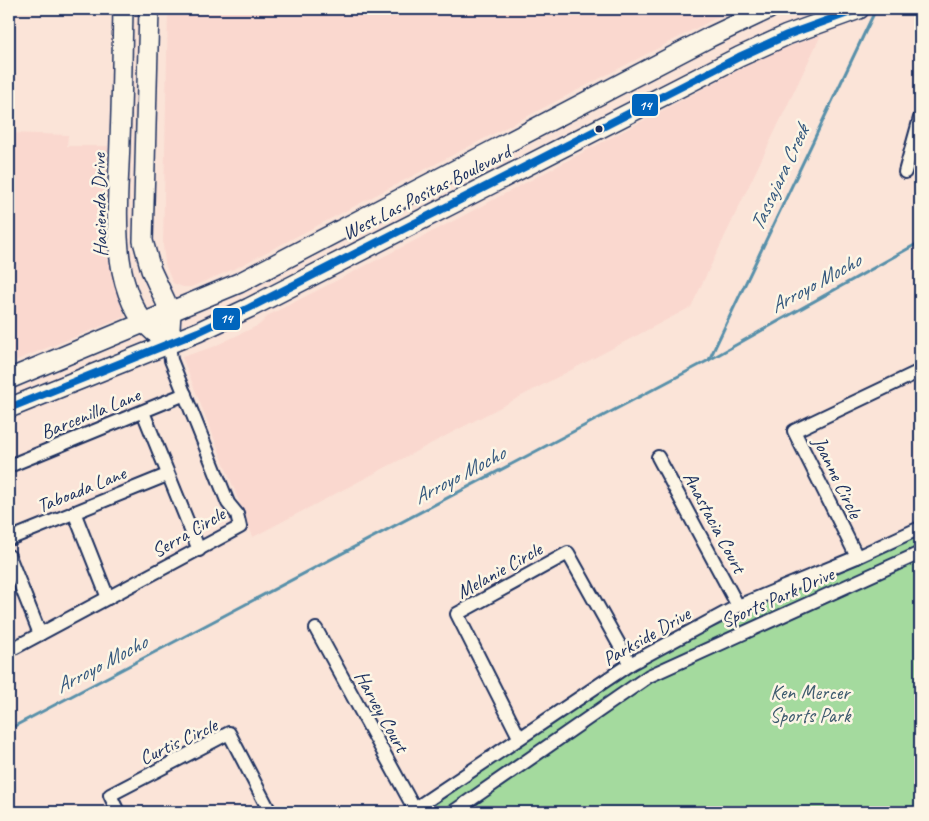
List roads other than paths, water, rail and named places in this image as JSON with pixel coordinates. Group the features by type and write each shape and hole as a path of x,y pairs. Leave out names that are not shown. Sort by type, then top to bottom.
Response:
{"main road":[{"name":"Hacienda Drive","path":"123,9 117,209 118,243 125,279 133,304 144,324 169,344"},
{"path":"149,9 143,241 151,270 171,313 169,344"},
{"name":"West Las Positas Boulevard","path":"9,379 239,283 710,37 769,9"},
{"name":"West Las Positas Boulevard","path":"9,408 169,344 249,308 747,54 796,31 859,9"}],"street":[{"path":"905,172 920,118"},
{"name":"Serra Circle","path":"9,648 14,648 240,527 237,514 228,503 171,360 169,344"},
{"name":"Joanne Circle","path":"857,557 794,431 920,372"},
{"name":"Barcenilla Lane","path":"9,466 185,394"},
{"path":"143,412 199,550"},
{"name":"Anastacia Court","path":"658,457 738,606"},
{"name":"Taboada Lane","path":"9,538 167,475"},
{"path":"74,512 108,598"},
{"name":"Parkside Drive","path":"412,811 520,736 630,664 738,606 857,557 920,528"},
{"name":"Melanie Circle","path":"520,736 457,614 568,553 630,664"},
{"name":"Sports Park Drive","path":"453,812 649,676 920,553"},
{"path":"9,556 40,634"},
{"name":"Harvey Court","path":"316,630 412,811"},
{"name":"Curtis Circle","path":"118,812 110,795 229,733 270,812"}],"waterway":[{"name":"Tassajara Creek","path":"709,360 876,9"},
{"name":"Arroyo Mocho","path":"9,729 709,360 920,242"}],"park label":[{"name":"Ken Mercer Sports Park","path":"810,704"}]}
